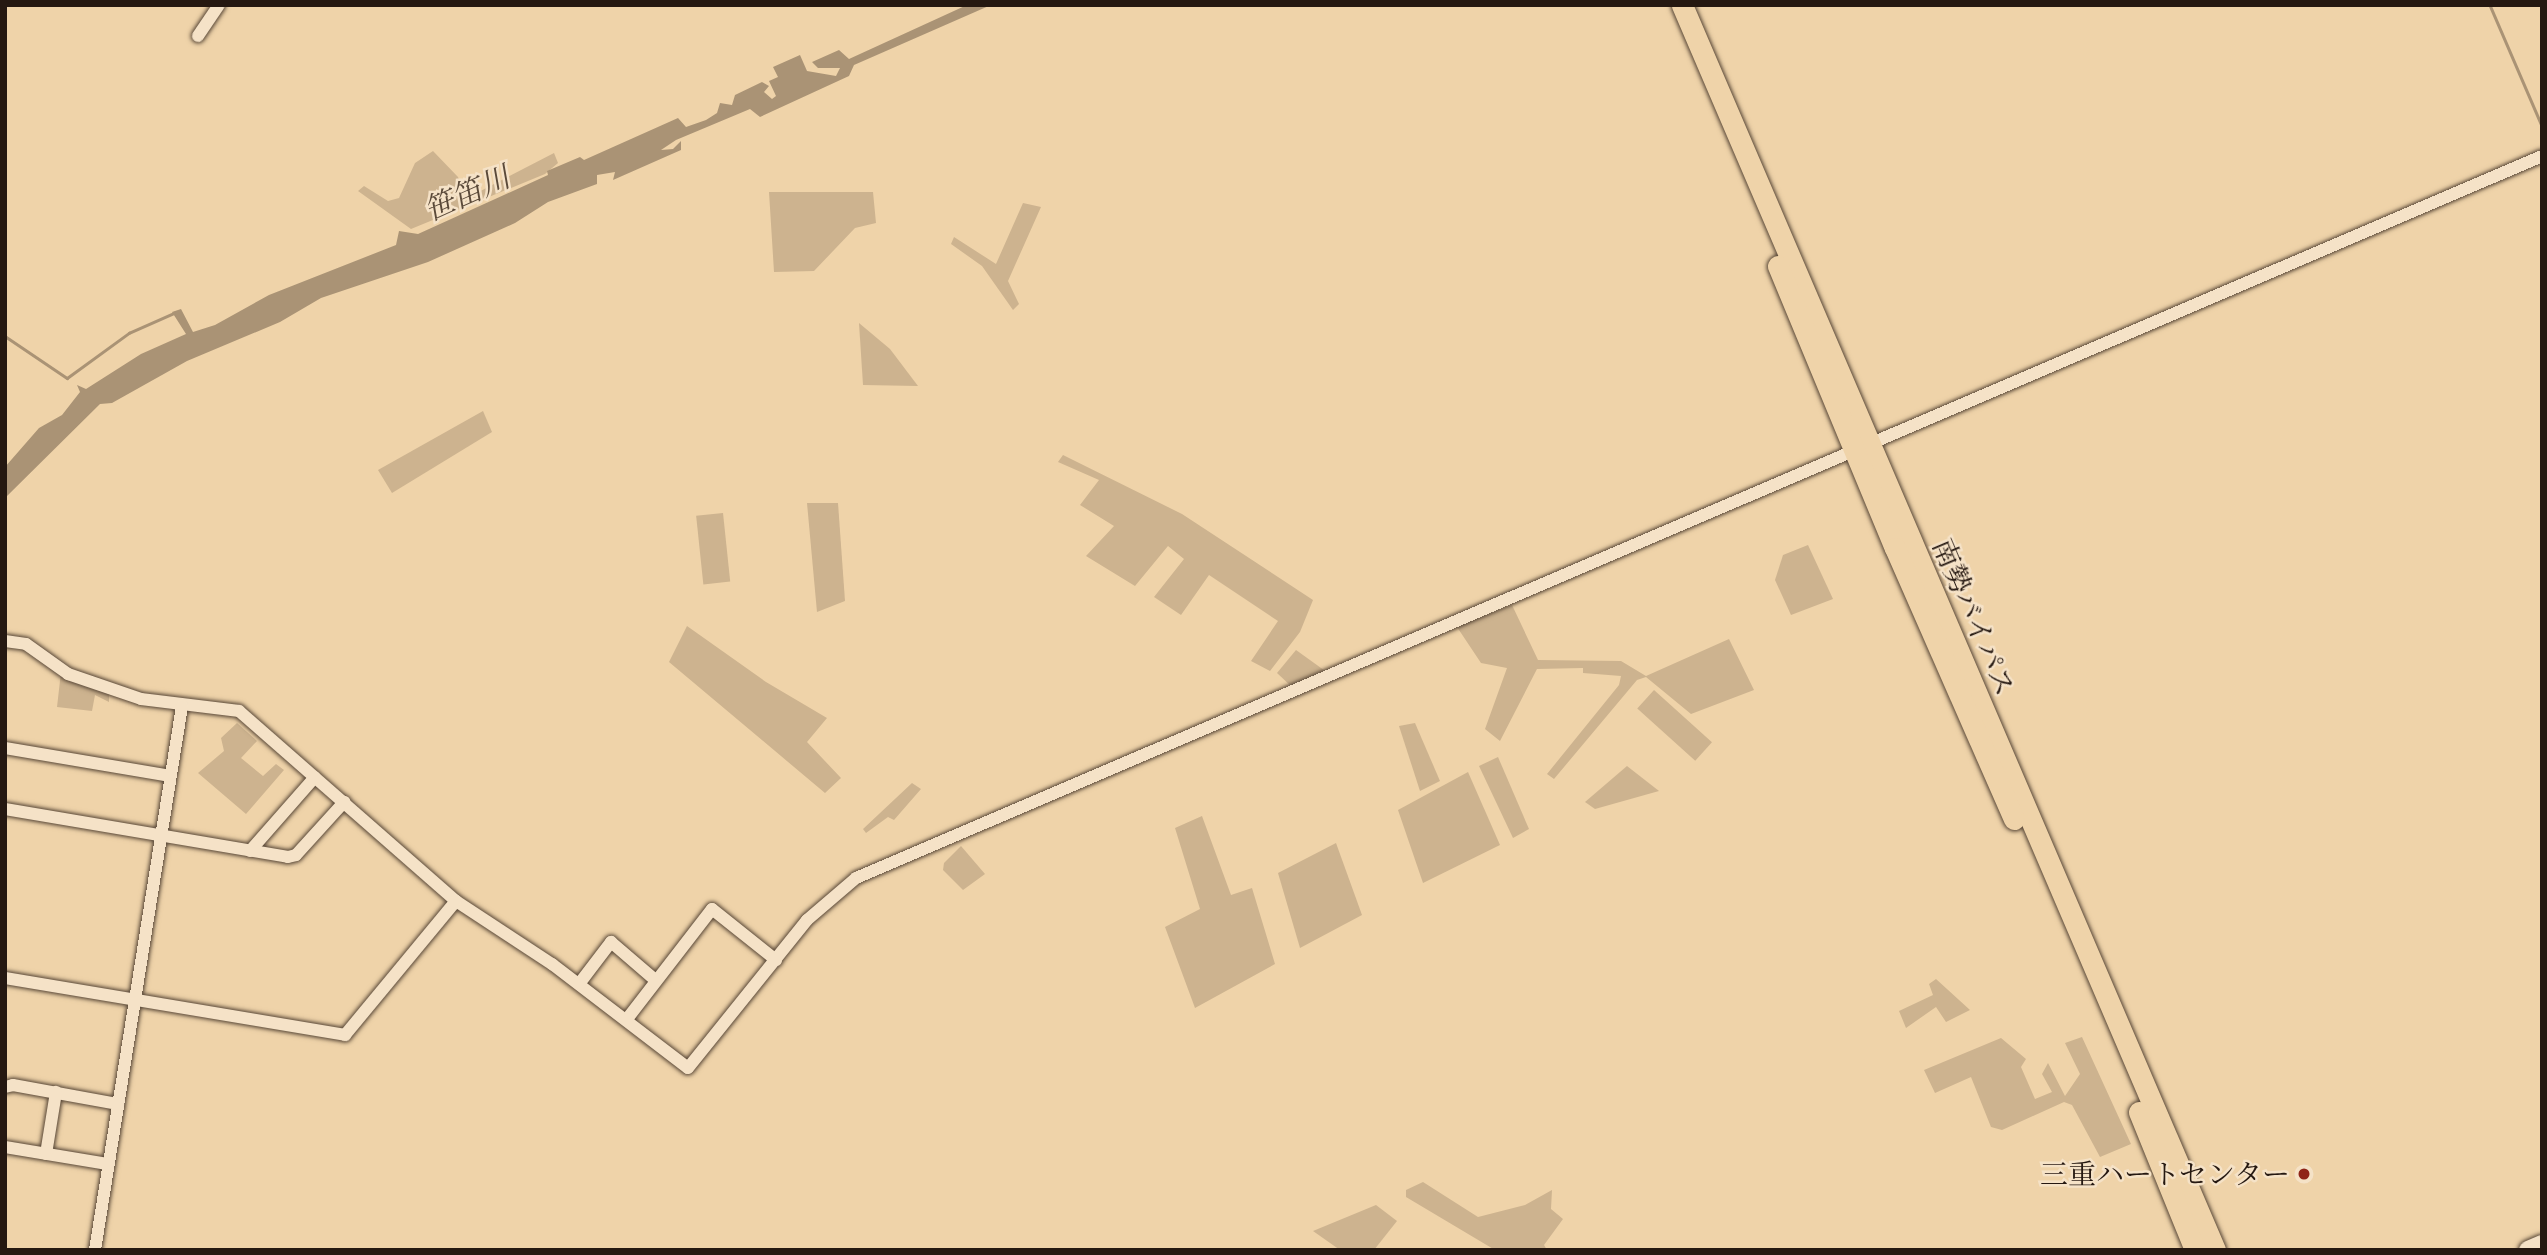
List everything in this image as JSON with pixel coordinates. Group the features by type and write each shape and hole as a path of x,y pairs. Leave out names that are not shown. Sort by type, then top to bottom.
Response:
{"highway":[{"name":"南勢バイパス","path":"1668,5 2215,1250"},
{"name":"南勢バイパス","path":"1682,5 2195,1250"}],"main road":[{"path":"2528,1250 2542,1244"}],"street":[{"path":"198,36 219,5"},
{"path":"5,640 26,644 68,674 141,699 239,711 456,901 579,984 688,1068 807,920 856,878 2542,156"},
{"path":"94,1250 182,706"},
{"path":"5,748 171,776"},
{"path":"250,851 316,777"},
{"path":"5,809 250,851 296,855 344,802"},
{"path":"5,978 345,1035 456,901"},
{"path":"627,1019 654,979 712,909 776,960"},
{"path":"579,984 611,942 654,979"},
{"path":"5,1087 56,1092 118,1104"},
{"path":"46,1154 56,1092"},
{"path":"5,1147 108,1164"}],"shaded area":[{"path":"967,5 991,5 854,65 849,76 760,117 750,109 676,140 661,150 673,149 681,141 681,150 613,180 615,172 597,175 597,184 548,202 515,223 428,262 321,298 280,322 187,361 112,403 100,404 5,498 5,467 39,428 62,415 80,392 77,385 86,389 141,354 186,334 172,312 181,309 193,332 215,325 269,295 396,245 399,231 418,234 548,175 547,171 580,157 584,160 678,118 686,127 706,120 717,113 720,103 732,105 735,95 762,82 769,86 764,92 772,99 776,96 769,81 778,77 773,67 800,55 807,71 836,76 840,68 818,68 812,62 839,50 849,59"},
{"path":"433,151 458,177 467,198 554,153 558,163 545,174 411,229 358,191 364,186 388,201 399,198 415,163"},
{"path":"769,192 873,192 876,223 855,228 814,271 774,272"},
{"path":"1023,203 1041,207 1008,281 1019,304 1013,310 982,266 951,244 954,237 996,264"},
{"path":"859,323 890,349 918,386 863,385"},
{"path":"483,411 492,432 392,493 378,470"},
{"path":"1063,455 1182,514 1313,600 1300,632 1270,671 1251,661 1278,621 1209,575 1181,615 1154,597 1184,559 1168,546 1135,586 1086,556 1114,526 1080,505 1099,480 1058,462"},
{"path":"807,503 838,503 845,601 817,612"},
{"path":"723,513 730,582 703,584 696,516"},
{"path":"1808,545 1833,599 1791,615 1775,580 1783,555"},
{"path":"1512,605 1538,660 1621,661 1646,676 1729,639 1754,690 1691,714 1646,677 1637,680 1554,779 1547,774 1619,685 1621,676 1583,673 1583,668 1537,669 1500,741 1485,729 1507,668 1481,663 1457,627"},
{"path":"687,626 766,682 827,718 807,742 841,778 825,793 669,662"},
{"path":"1296,650 1328,673 1292,687 1277,673"},
{"path":"61,672 109,693 109,702 95,695 92,711 57,707"},
{"path":"1654,690 1712,742 1695,761 1637,709"},
{"path":"237,723 257,741 241,758 263,776 276,764 284,770 246,814 198,773 224,751 221,738"},
{"path":"1415,723 1440,781 1420,791 1399,726"},
{"path":"1498,757 1529,829 1513,838 1479,766"},
{"path":"1627,766 1659,791 1595,809 1585,802"},
{"path":"1468,772 1500,845 1423,883 1398,810"},
{"path":"912,783 921,789 894,820 888,817 866,833 863,829"},
{"path":"1202,816 1231,895 1252,888 1275,964 1195,1008 1165,927 1200,909 1175,828"},
{"path":"1336,843 1362,915 1300,948 1278,873"},
{"path":"961,846 985,874 963,890 943,870 944,863"},
{"path":"1936,979 1970,1010 1946,1022 1936,1007 1906,1028 1899,1011 1933,995 1929,984"},
{"path":"2082,1037 2131,1144 2100,1157 2072,1105 2064,1102 2002,1130 1991,1127 1971,1077 1935,1093 1924,1070 2001,1038 2026,1059 2021,1067 2035,1099 2052,1092 2042,1074 2048,1063 2065,1096 2080,1074 2065,1043"},
{"path":"1423,1182 1478,1217 1525,1205 1552,1190 1551,1209 1563,1219 1544,1245 1547,1250 1495,1250 1406,1197 1406,1190"},
{"path":"1376,1205 1397,1221 1374,1250 1340,1250 1313,1231"}],"waterway":[{"path":"2490,5 2542,126"},
{"path":"5,336 67,378 129,333 174,313"}],"place":[{"name":"三重ハートセンター","path":"2304,1174"}],"water label":[{"name":"笹笛川","path":"467,194"}]}
